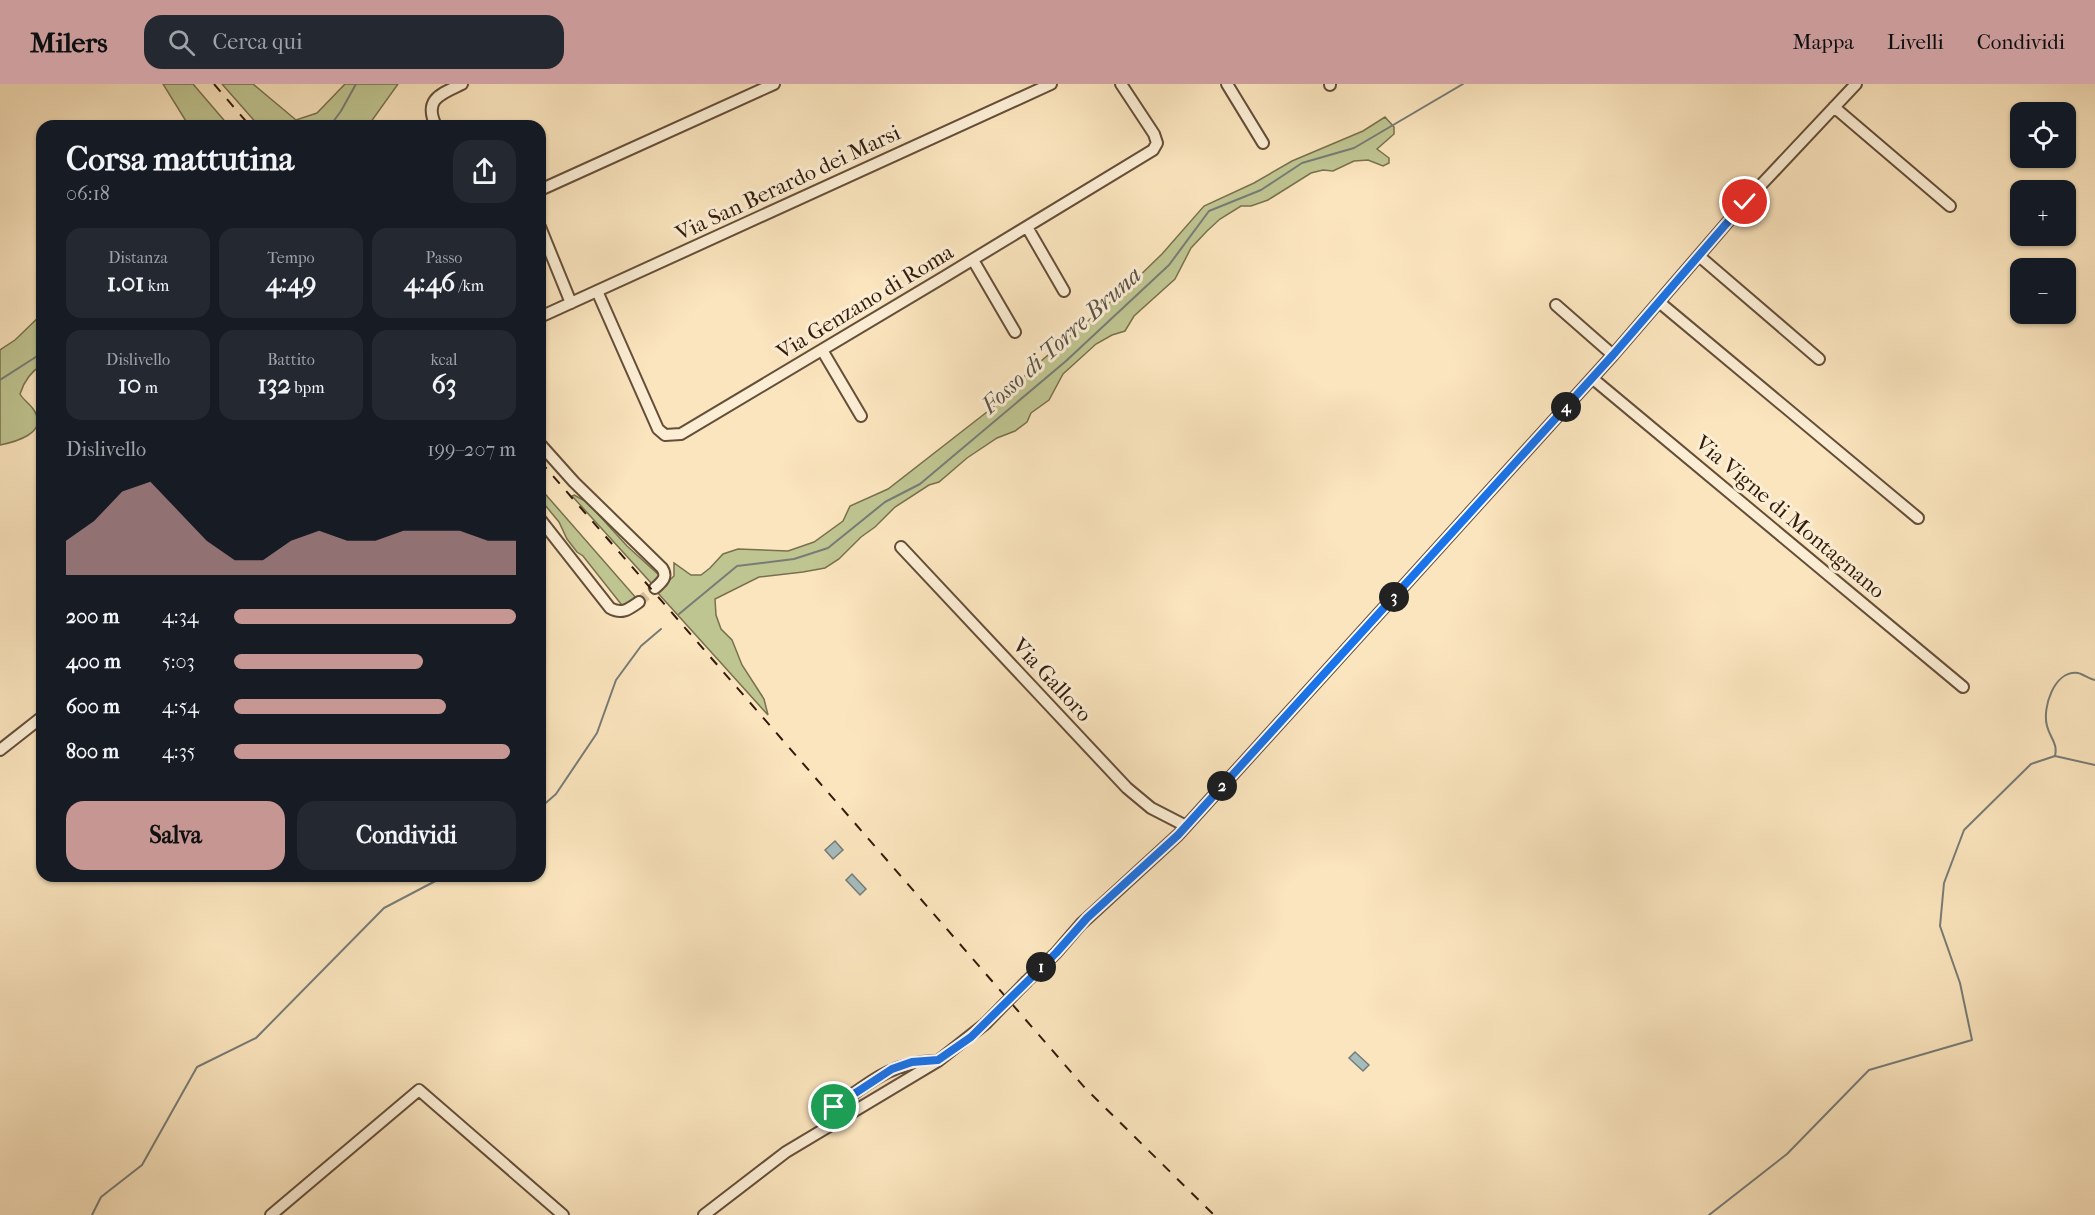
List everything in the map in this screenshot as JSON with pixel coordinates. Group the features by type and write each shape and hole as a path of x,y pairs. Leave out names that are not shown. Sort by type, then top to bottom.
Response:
{"street":[{"path":"434,120 431,110 435,99 462,84"},
{"path":"546,187 774,84"},
{"name":"Via San Berardo dei Marsi","path":"546,314 1051,84"},
{"name":"Via Genzano di Roma","path":"597,291 658,429 665,435 675,436 973,260 1155,148 1157,143 1154,134 1121,84"},
{"path":"1227,84 1263,143"},
{"path":"704,1215 796,1145 938,1060 985,1024 1087,918 1185,826 1613,355 1745,202 1856,84"},
{"path":"1834,107 1950,206"},
{"path":"1027,227 1065,291"},
{"path":"546,242 571,303"},
{"path":"1699,256 1820,359"},
{"path":"973,260 1015,332"},
{"path":"1659,302 1918,518"},
{"path":"1556,305 1613,355"},
{"path":"822,350 861,416"},
{"name":"Via Vigne di Montagnano","path":"1592,378 1963,687"},
{"path":"546,451 574,482 662,568 664,578 655,588"},
{"path":"546,527 610,608 624,611 639,602"},
{"name":"Via Galloro","path":"901,547 1127,788 1151,808 1185,826"},
{"path":"0,750 36,722"},
{"path":"834,1107 892,1069 912,1062 938,1060"},
{"path":"271,1215 420,1088 563,1215"}],"green space":[{"path":"163,84 193,84 224,120 185,120"},
{"path":"222,84 253,84 296,120 254,120"},
{"path":"345,84 398,84 372,120 296,120 317,113"},
{"path":"1385,117 1394,127 1394,134 1377,149 1389,158 1389,163 1383,166 1368,160 1354,161 1333,171 1323,170 1311,173 1268,200 1251,206 1241,206 1220,219 1191,248 1175,279 1134,316 1125,331 1096,344 1063,374 1049,400 1031,413 1027,422 967,458 939,482 929,485 895,507 839,559 825,568 759,577 715,599 716,615 721,629 732,640 742,665 764,699 768,715 657,592 674,576 674,563 691,575 701,575 723,554 738,549 788,551 814,542 843,521 850,506 888,489 992,408 1034,367 1129,286 1162,254 1204,206 1254,183 1292,161 1363,131"},
{"path":"36,320 36,370 28,377 20,394 34,410 36,428 21,439 0,445 0,350 15,340"},
{"path":"546,495 637,599 624,607 567,539 559,522 546,506"},
{"path":"572,496 587,502 627,546 660,576 653,585"}],"water":[{"path":"835,841 843,850 833,859 825,850"},
{"path":"852,874 866,889 860,895 846,880"},
{"path":"1355,1052 1369,1065 1363,1071 1349,1058"}],"waterway":[{"path":"334,120 356,84"},
{"name":"Fosso di Torre Bruna","path":"679,614 737,566 794,559 828,548 885,502 920,484 1066,361 1169,265 1209,211 1261,190 1302,163 1354,148 1463,84"},
{"path":"0,380 36,357"},
{"name":"Fosso di Torre Bruna","path":"546,803 556,794 597,733 616,680 641,646 661,629"},
{"path":"2055,756 2055,744 2048,730 2046,710 2056,684 2062,677 2078,673 2095,680"},
{"path":"1709,1215 1787,1154 1869,1070 1972,1040 1960,983 1940,926 1944,883 1964,830 2031,764 2055,756 2095,765"},
{"name":"Fosso di Torre Bruna","path":"92,1215 101,1197 142,1165 197,1067 256,1038 384,908 434,882"}],"tunnel":[{"path":"639,602 655,588"}],"railway":[{"path":"214,84 245,120"},
{"path":"546,468 1085,1088 1214,1215"}],"route":[{"path":"834,1107 892,1069 906,1063 938,1060 971,1037 1056,953 1087,918 1178,835 1613,355 1745,202"}]}
